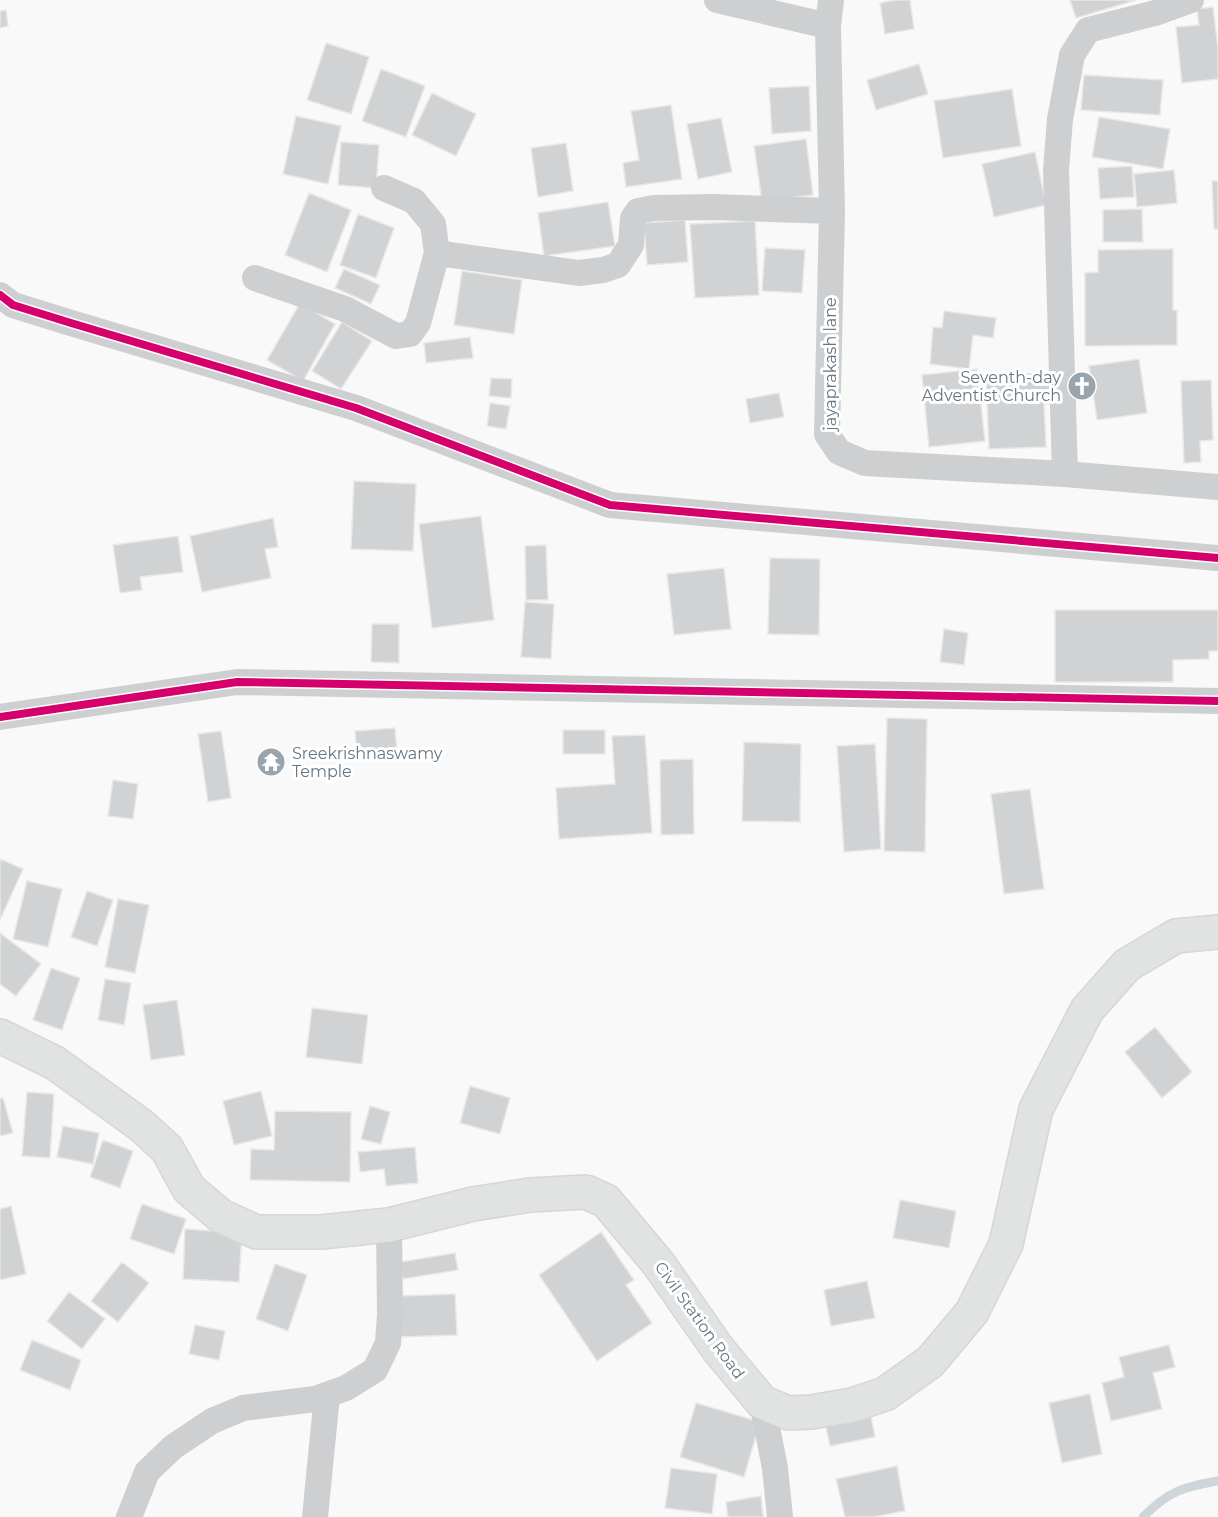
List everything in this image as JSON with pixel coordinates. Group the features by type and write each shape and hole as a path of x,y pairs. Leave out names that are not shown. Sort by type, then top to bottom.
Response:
{"main road":[{"name":"Civil Station Road","path":"0,1036 56,1063 142,1126 167,1149 189,1189 221,1216 256,1232 321,1232 389,1225 472,1204 530,1195 586,1192 606,1201 658,1263 718,1349 762,1402 788,1413 811,1412 852,1405 885,1394 930,1362 972,1312 1006,1244 1036,1109 1087,1010 1127,965 1176,936 1218,932"}],"street":[{"path":"717,0 828,26"},
{"name":"jayaprakash lane","path":"831,0 828,26 832,211 827,434 839,452 865,463 1065,474 1218,487"},
{"path":"1065,474 1056,170 1060,119 1072,55 1088,30 1155,13 1191,0"},
{"path":"255,278 345,309 396,336 410,334 418,323 437,252 433,224 414,201 384,188"},
{"path":"437,252 579,273 603,270 618,265 631,245 633,218 638,211 654,208 713,207 832,211"},
{"path":"4,304 356,408 610,505 1218,558"},
{"path":"0,717 237,682 1218,701"},
{"path":"129,1517 147,1472 172,1448 212,1421 243,1408 279,1405 327,1395 346,1388 375,1370 388,1343 389,1225"},
{"path":"315,1517 327,1395"},
{"path":"762,1402 776,1468 780,1517"}],"building":[{"path":"910,0 914,29 885,34 880,3"},
{"path":"1070,0 1136,0 1076,18"},
{"path":"1213,7 1218,48 1218,79 1182,83 1176,27 1199,25 1197,9"},
{"path":"6,10 8,26 0,28 0,11"},
{"path":"326,43 369,57 351,114 307,100"},
{"path":"919,64 928,94 876,110 867,80"},
{"path":"381,69 425,86 406,137 362,121"},
{"path":"1084,75 1163,80 1160,115 1081,110"},
{"path":"809,86 811,131 772,134 769,88"},
{"path":"1012,89 1021,146 943,158 934,101"},
{"path":"432,93 476,114 456,156 412,135"},
{"path":"671,105 682,179 626,187 623,163 639,160 631,111"},
{"path":"296,116 341,126 328,184 283,174"},
{"path":"1099,117 1170,129 1163,169 1092,157"},
{"path":"721,118 732,172 698,179 687,124"},
{"path":"806,139 813,195 762,201 754,146"},
{"path":"341,142 379,145 376,188 338,185"},
{"path":"566,143 573,191 538,197 531,148"},
{"path":"1035,152 1046,205 994,217 982,164"},
{"path":"1132,166 1134,197 1100,199 1098,168"},
{"path":"1174,170 1177,203 1137,207 1134,174"},
{"path":"1212,181 1218,181 1218,229 1214,229"},
{"path":"309,193 351,210 327,272 285,255"},
{"path":"608,202 615,246 544,256 538,213"},
{"path":"1142,209 1143,242 1103,242 1103,210"},
{"path":"358,214 394,228 376,278 340,265"},
{"path":"685,220 688,262 647,265 644,223"},
{"path":"755,221 759,295 695,298 690,224"},
{"path":"765,248 805,250 802,293 762,291"},
{"path":"1173,249 1173,310 1177,310 1177,345 1085,346 1085,273 1098,272 1098,250"},
{"path":"344,269 380,285 371,304 335,288"},
{"path":"462,271 522,280 514,334 454,325"},
{"path":"300,303 335,324 303,381 267,360"},
{"path":"944,311 996,318 993,338 973,335 969,369 930,364 933,327 942,328"},
{"path":"342,322 372,341 341,389 312,371"},
{"path":"470,337 473,358 426,363 424,343"},
{"path":"1139,359 1147,413 1097,420 1089,366"},
{"path":"977,369 985,441 929,447 922,375"},
{"path":"1059,373 1060,404 1044,404 1046,447 989,449 986,375"},
{"path":"491,378 512,379 511,398 489,396"},
{"path":"1211,380 1213,440 1200,441 1201,462 1184,463 1181,381"},
{"path":"779,393 784,417 750,423 746,399"},
{"path":"490,403 510,406 506,429 487,426"},
{"path":"354,481 416,484 413,551 351,549"},
{"path":"481,516 494,620 432,628 419,524"},
{"path":"273,518 278,547 265,549 271,578 202,592 190,536"},
{"path":"178,536 183,572 140,577 142,590 120,593 113,545"},
{"path":"546,545 548,600 526,600 525,546"},
{"path":"770,558 820,559 819,635 768,634"},
{"path":"724,568 731,629 674,635 667,574"},
{"path":"525,602 554,604 551,659 521,657"},
{"path":"1055,610 1218,610 1218,651 1209,651 1209,659 1173,660 1173,682 1055,682"},
{"path":"372,624 399,624 399,663 371,662"},
{"path":"944,629 968,633 964,665 940,662"},
{"path":"887,718 927,719 925,852 884,851"},
{"path":"395,728 397,752 357,756 355,731"},
{"path":"563,730 605,730 605,754 563,754"},
{"path":"221,731 231,798 208,802 198,734"},
{"path":"645,735 652,833 559,839 556,788 615,784 612,736"},
{"path":"744,742 801,744 800,822 742,821"},
{"path":"875,744 881,849 844,852 837,746"},
{"path":"693,759 694,834 661,835 660,760"},
{"path":"113,780 138,784 133,819 108,816"},
{"path":"1030,789 1044,889 1004,894 991,794"},
{"path":"0,859 23,869 0,920"},
{"path":"27,881 62,889 48,947 13,939"},
{"path":"87,891 113,900 97,946 71,937"},
{"path":"118,899 149,905 135,973 105,967"},
{"path":"0,933 41,964 16,996 0,984"},
{"path":"51,968 80,978 62,1030 33,1020"},
{"path":"105,979 131,983 124,1025 98,1020"},
{"path":"177,1000 185,1055 151,1060 143,1005"},
{"path":"312,1008 368,1015 362,1064 306,1057"},
{"path":"1155,1027 1192,1072 1162,1098 1125,1052"},
{"path":"470,1086 510,1098 500,1134 460,1123"},
{"path":"261,1091 272,1136 234,1145 223,1101"},
{"path":"27,1092 54,1094 50,1158 22,1156"},
{"path":"3,1098 13,1133 0,1136 0,1099"},
{"path":"370,1106 390,1112 381,1144 361,1139"},
{"path":"275,1111 351,1112 350,1182 250,1180 251,1149 274,1150"},
{"path":"63,1126 99,1133 93,1164 57,1157"},
{"path":"103,1140 133,1151 120,1188 90,1177"},
{"path":"415,1147 418,1183 386,1186 384,1169 360,1172 358,1152"},
{"path":"900,1200 956,1211 949,1248 893,1238"},
{"path":"142,1204 186,1219 174,1254 130,1239"},
{"path":"11,1206 26,1274 0,1280 0,1209"},
{"path":"185,1229 242,1233 239,1282 183,1279"},
{"path":"601,1232 634,1280 626,1285 652,1323 597,1361 539,1275"},
{"path":"455,1253 458,1270 403,1279 400,1262"},
{"path":"122,1262 149,1283 118,1322 91,1301"},
{"path":"275,1264 307,1275 288,1331 256,1319"},
{"path":"867,1281 875,1318 831,1326 824,1290"},
{"path":"69,1292 105,1319 82,1349 47,1321"},
{"path":"455,1294 457,1335 400,1337 399,1296"},
{"path":"195,1325 225,1331 219,1360 189,1354"},
{"path":"32,1340 81,1360 70,1390 20,1370"},
{"path":"1169,1345 1175,1367 1153,1373 1162,1409 1111,1421 1102,1383 1124,1377 1119,1357"},
{"path":"1090,1394 1102,1454 1062,1463 1049,1403"},
{"path":"696,1403 760,1422 744,1477 680,1457"},
{"path":"869,1407 875,1437 830,1446 824,1417"},
{"path":"897,1466 905,1511 873,1517 845,1517 836,1479"},
{"path":"671,1468 717,1474 712,1514 665,1508"},
{"path":"761,1496 763,1517 728,1517 726,1502"}],"waterway":[{"path":"1143,1517 1161,1501 1177,1492 1218,1481"}],"cycle path":[{"path":"0,295 13,305 356,408 610,505 1218,558"},
{"path":"0,717 237,682 1218,701"}],"place":[{"name":"Seventh-day Adventist Church","path":"1082,386"},
{"name":"Sreekrishnaswamy Temple","path":"271,762"}]}
